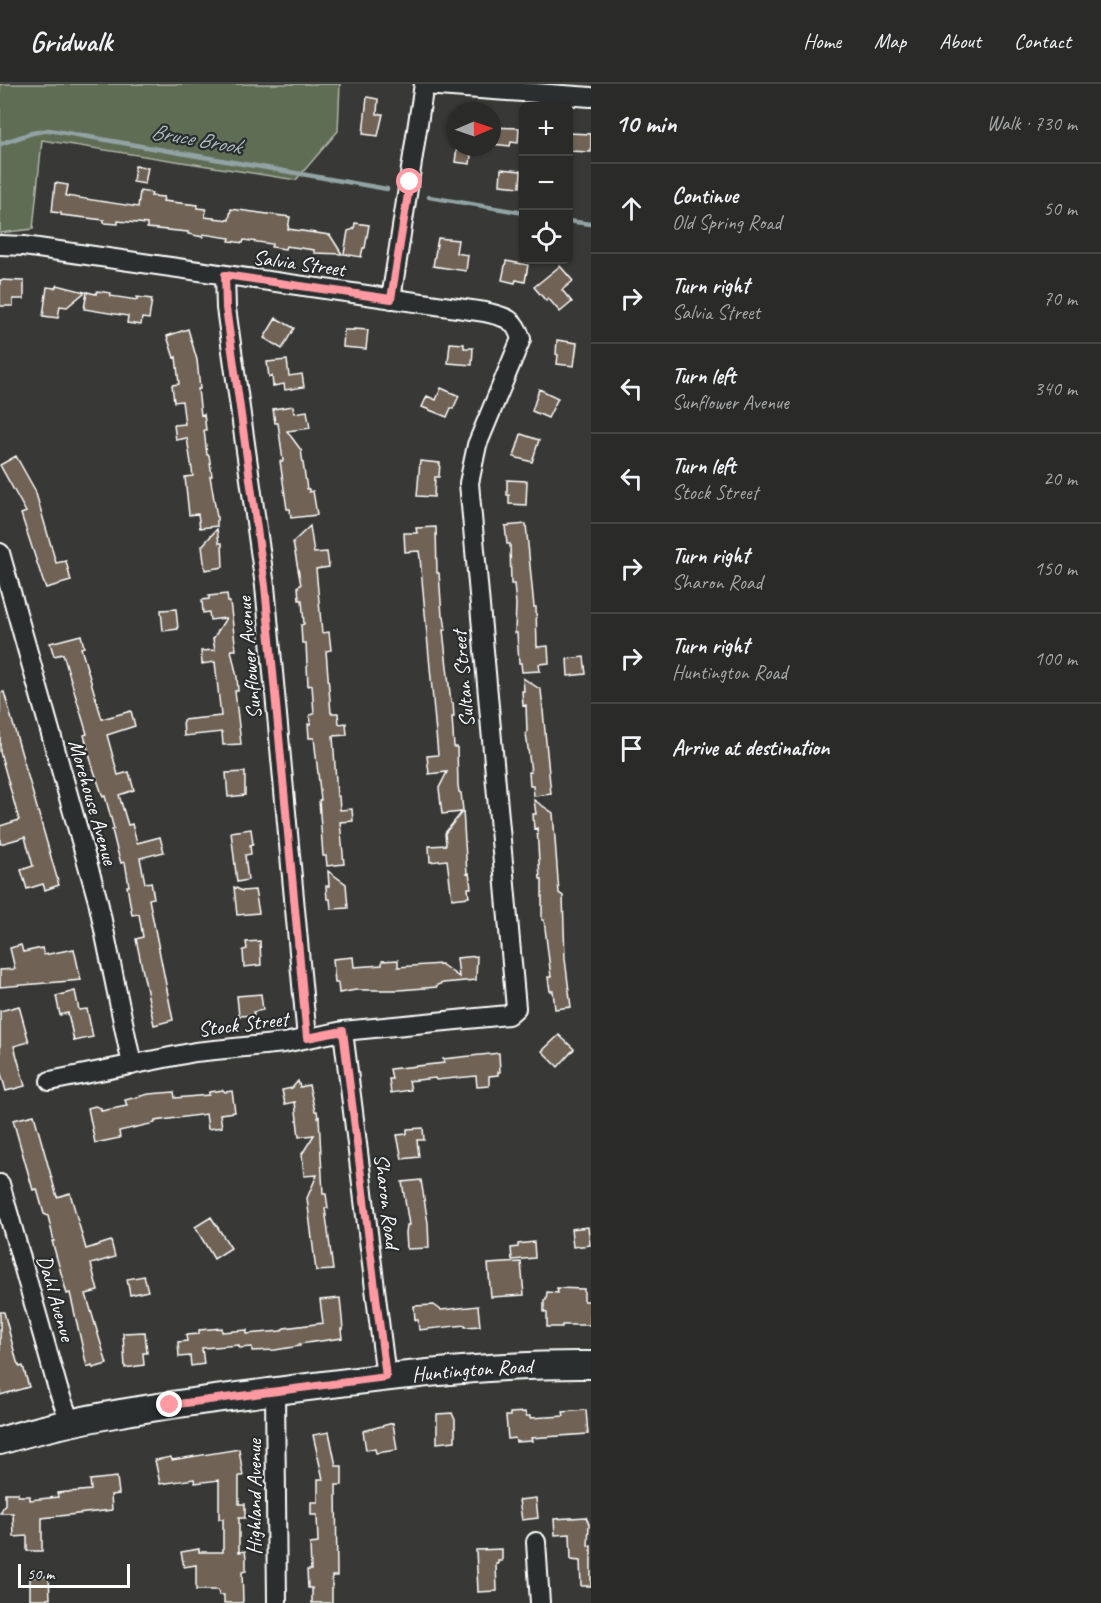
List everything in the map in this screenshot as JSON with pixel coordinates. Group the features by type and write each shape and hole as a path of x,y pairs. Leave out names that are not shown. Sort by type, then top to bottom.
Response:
{"main road":[{"name":"Huntington Road","path":"0,1441 70,1422 121,1412 274,1391 500,1366 591,1365"}],"street":[{"path":"391,299 424,85 591,97"},
{"name":"Salvia Street","path":"0,245 49,250 500,316 512,321 518,329 521,339 519,349"},
{"name":"Sunflower Avenue","path":"225,275 228,319 265,586 307,1038"},
{"name":"Sultan Street","path":"513,1012 516,1008 516,1000 469,483 477,445 519,349"},
{"name":"Morehouse Avenue","path":"0,553 98,901 132,1065"},
{"name":"Stock Street","path":"50,1081 195,1052 284,1043 343,1031 498,1016 513,1012"},
{"name":"Sharon Road","path":"343,1031 386,1377"},
{"name":"Dahl Avenue","path":"0,1184 58,1389 70,1422"},
{"name":"Highland Avenue","path":"274,1391 277,1603"},
{"path":"536,1542 540,1603"}],"green space":[{"path":"0,84 340,84 338,131 296,180 42,140 33,229 0,233"}],"building":[{"path":"367,97 378,99 377,114 383,114 378,136 363,134"},
{"path":"501,127 519,128 518,143 511,142 510,146 501,145"},
{"path":"573,133 591,134 591,152 573,151"},
{"path":"456,156 471,156 470,164 455,162"},
{"path":"135,166 148,167 145,184 133,182"},
{"path":"501,169 519,171 519,187 500,185"},
{"path":"55,183 68,185 66,196 138,207 140,191 152,193 151,196 164,197 163,201 198,205 197,208 206,209 205,217 229,220 231,209 290,217 288,229 330,235 342,254 314,253 314,250 286,246 285,249 271,247 272,244 244,240 243,243 229,241 230,238 203,234 203,237 188,234 188,232 147,228 147,224 118,221 118,224 104,223 104,220 61,215 61,213 52,212"},
{"path":"355,223 369,225 361,257 344,254 348,231 354,229"},
{"path":"438,238 458,240 456,253 468,255 466,271 433,266"},
{"path":"506,261 528,265 525,282 516,280 515,283 502,280"},
{"path":"560,266 573,281 562,290 572,302 560,312 534,287"},
{"path":"0,280 24,281 24,299 13,299 13,306 0,306"},
{"path":"57,285 85,292 67,307 60,306 58,318 43,316 47,287 55,288"},
{"path":"97,291 111,293 110,296 137,300 137,297 152,299 149,319 142,318 141,325 127,323 128,316 84,309 87,292 96,294"},
{"path":"276,318 294,328 282,349 264,338"},
{"path":"188,329 197,360 201,415 204,414 207,455 209,455 217,517 217,526 200,528 198,514 189,515 185,477 193,476 187,438 176,440 174,425 185,424 182,401 174,402 172,385 179,384 176,357 174,358 167,336"},
{"path":"344,330 368,330 366,349 343,347"},
{"path":"557,340 577,343 574,366 557,364"},
{"path":"450,343 464,344 464,348 473,348 472,365 448,363"},
{"path":"287,360 289,376 302,374 304,387 285,390 284,384 273,386 267,362"},
{"path":"441,388 459,396 447,417 422,407 427,396 436,400"},
{"path":"539,389 558,398 548,418 532,411"},
{"path":"293,406 294,413 307,411 310,428 287,431 301,450 307,489 309,492 313,491 317,515 291,518 290,509 287,509 280,461 283,461 278,423 275,423 273,409"},
{"path":"521,434 539,440 532,462 514,457"},
{"path":"16,456 35,490 56,563 66,561 71,581 46,588 21,514 26,512 0,465"},
{"path":"420,461 440,463 439,477 435,477 434,497 417,496"},
{"path":"507,480 527,481 526,505 509,504"},
{"path":"526,524 534,607 536,607 537,647 548,646 549,663 539,664 540,671 522,672 521,663 519,663 517,633 515,633 516,604 514,584 511,584 510,544 507,544 505,526"},
{"path":"310,526 314,553 327,552 329,567 316,569 322,633 329,632 331,650 326,651 331,713 338,713 339,724 346,723 347,735 333,736 337,796 339,796 340,810 352,809 353,821 340,822 344,864 327,866 326,856 323,856 319,800 321,800 314,738 309,738 308,724 311,724 310,715 314,714 312,685 308,686 306,643 302,643 301,625 304,624 298,586 301,585 293,542"},
{"path":"436,527 437,573 439,573 442,616 444,616 446,630 443,630 451,703 453,703 454,747 457,747 458,785 463,810 467,874 469,873 471,888 468,888 469,897 452,899 447,860 430,862 429,846 446,845 445,833 462,812 442,814 439,788 447,772 429,774 427,756 438,755 420,558 419,551 405,552 404,533 417,533 416,528"},
{"path":"217,529 219,543 222,543 223,567 205,570 202,546"},
{"path":"227,594 236,650 231,650 237,677 238,691 235,691 241,744 223,745 222,732 184,736 183,720 221,716 215,662 202,664 201,651 215,650 213,639 226,618 210,620 209,612 203,613 202,600 209,599 209,596"},
{"path":"176,609 178,629 163,631 161,610"},
{"path":"81,635 84,647 81,648 102,719 131,711 135,726 107,735 118,775 129,772 134,790 119,795 128,825 132,824 137,843 160,837 164,852 140,858 145,883 151,882 154,898 149,899 173,1020 154,1025 136,939 143,937 139,914 132,915 125,862 121,863 117,850 105,796 103,797 92,765 84,735 87,734 63,654 54,656 50,643"},
{"path":"584,657 586,674 568,676 567,659"},
{"path":"523,678 541,690 551,794 534,796 533,786 530,786 529,772 531,772 526,733 526,705 523,706"},
{"path":"4,692 59,885 45,890 43,884 27,889 21,870 33,866 25,837 0,844 0,826 19,820 0,752 0,693"},
{"path":"245,772 245,795 228,797 226,773"},
{"path":"534,800 553,813 559,893 563,896 565,959 571,1007 555,1009 553,991 550,991 548,977 551,977 544,920 542,920 542,879 540,879 537,828 534,829 533,814 536,814"},
{"path":"251,829 253,844 250,845 251,854 245,855 248,880 237,882 231,832"},
{"path":"328,871 346,884 348,908 331,909 330,899 327,899"},
{"path":"234,887 242,891 255,890 259,913 237,915"},
{"path":"260,941 261,965 244,967 243,950 247,949 246,942"},
{"path":"21,945 23,952 42,948 44,955 74,949 81,980 0,987 0,970 15,969 10,948"},
{"path":"477,956 476,980 443,983 437,987 356,990 339,993 338,983 335,983 333,959 353,957 354,967 382,965 382,961 398,960 398,967 441,964 459,977 457,958"},
{"path":"75,991 79,1010 87,1009 93,1037 74,1041 68,1013 60,1015 56,996"},
{"path":"261,994 263,1010 253,1012 254,1015 239,1016 237,996"},
{"path":"19,1006 29,1042 14,1046 25,1086 6,1091 0,1070 0,1011"},
{"path":"559,1035 574,1049 558,1067 542,1051"},
{"path":"499,1053 500,1072 498,1075 489,1076 489,1086 477,1087 476,1076 436,1080 435,1078 409,1081 411,1090 391,1093 390,1069 444,1063 443,1059"},
{"path":"298,1081 300,1087 309,1085 315,1111 319,1117 323,1194 326,1194 328,1208 325,1208 333,1270 316,1271 307,1198 317,1175 304,1176 302,1154 314,1135 299,1137 295,1102 285,1104 282,1090 292,1088"},
{"path":"232,1091 235,1112 220,1114 222,1127 208,1129 206,1114 155,1121 155,1123 119,1131 120,1138 95,1143 88,1108 95,1106 101,1108 101,1111 127,1106 125,1100 149,1094 174,1092 175,1098 209,1095 209,1092"},
{"path":"34,1115 57,1197 70,1193 86,1249 111,1241 115,1257 91,1264 98,1291 86,1294 107,1364 93,1368 92,1365 87,1367 70,1293 67,1294 52,1241 54,1241 48,1216 44,1214 37,1189 33,1190 13,1120"},
{"path":"423,1128 424,1140 417,1140 419,1157 402,1159 397,1135 407,1134 407,1129"},
{"path":"421,1180 428,1223 429,1248 407,1249 406,1233 407,1225 409,1225 402,1182"},
{"path":"211,1217 231,1248 214,1259 195,1227"},
{"path":"588,1227 590,1245 573,1247 571,1229"},
{"path":"534,1242 535,1258 512,1260 511,1248 518,1247 518,1244"},
{"path":"521,1262 524,1295 491,1297 488,1264"},
{"path":"144,1276 148,1291 130,1295 127,1279"},
{"path":"557,1288 584,1289 584,1301 591,1301 590,1325 547,1327 544,1300 546,1300 547,1292 558,1293"},
{"path":"340,1298 342,1338 275,1350 252,1351 252,1347 239,1348 239,1345 202,1348 204,1364 191,1366 190,1356 179,1357 178,1342 187,1341 186,1335 199,1334 199,1330 222,1328 222,1332 247,1330 247,1334 281,1331 284,1328 323,1323 320,1300"},
{"path":"434,1305 441,1310 478,1306 480,1326 465,1327 465,1325 419,1330 418,1320 415,1320 414,1306"},
{"path":"0,1312 4,1312 17,1362 20,1367 23,1366 29,1387 0,1395"},
{"path":"145,1332 147,1353 143,1353 144,1365 125,1368 123,1333"},
{"path":"586,1410 588,1434 531,1438 532,1441 516,1442 515,1438 508,1439 506,1416 510,1416 510,1413 525,1412 530,1418 564,1416 563,1412"},
{"path":"452,1413 455,1420 455,1441 437,1443 437,1414"},
{"path":"393,1423 397,1450 376,1453 375,1449 366,1450 363,1431"},
{"path":"329,1432 336,1466 342,1466 342,1485 336,1485 337,1576 332,1576 332,1603 312,1603 312,1588 308,1588 307,1570 311,1570 310,1544 318,1543 317,1515 311,1515 311,1502 318,1502 318,1479 323,1479 313,1435"},
{"path":"239,1449 243,1476 239,1476 239,1504 245,1504 245,1518 239,1518 239,1552 245,1551 246,1571 242,1572 242,1603 224,1603 224,1595 219,1595 218,1590 196,1590 196,1565 184,1567 181,1552 199,1549 199,1552 223,1552 223,1519 219,1519 219,1480 195,1483 194,1479 160,1484 155,1460 171,1457 172,1460"},
{"path":"117,1477 119,1494 111,1495 112,1510 42,1518 42,1551 27,1551 27,1536 14,1537 13,1513 0,1513 5,1504 5,1493 30,1496 30,1500 58,1497 57,1493 91,1490 90,1480"},
{"path":"536,1498 538,1518 522,1520 519,1500"},
{"path":"586,1517 589,1524 588,1546 591,1546 591,1586 581,1586 580,1561 571,1560 570,1534 555,1535 554,1519"},
{"path":"502,1549 502,1561 496,1564 497,1591 478,1592 476,1550"},
{"path":"49,1576 50,1599 30,1599 30,1577"}],"waterway":[{"name":"Bruce Brook","path":"0,144 49,130 387,189"},
{"name":"Bruce Brook","path":"429,197 519,212"},
{"name":"Bruce Brook","path":"573,222 591,224"}],"route":[{"path":"170,1405 386,1377 343,1031 307,1038 265,586 226,308 225,275 391,299 410,182"}]}
